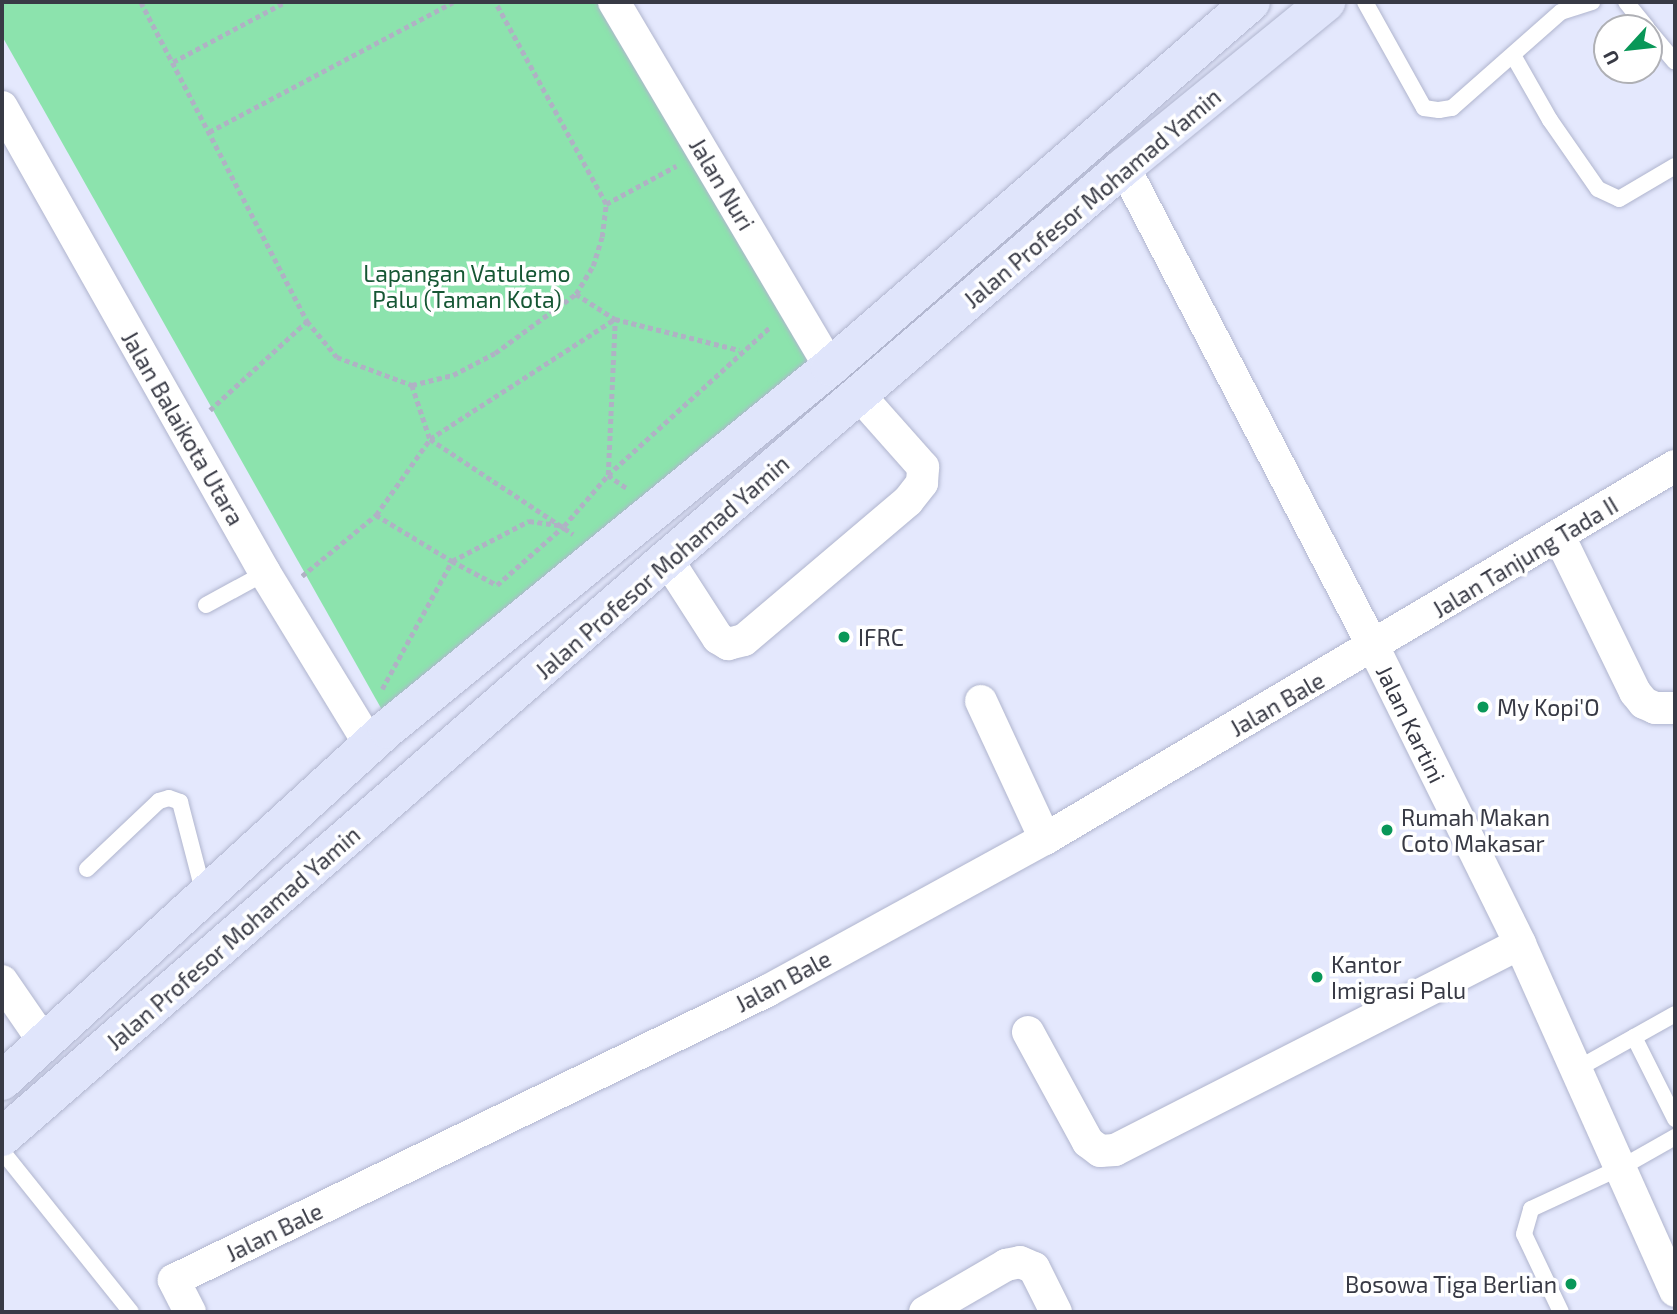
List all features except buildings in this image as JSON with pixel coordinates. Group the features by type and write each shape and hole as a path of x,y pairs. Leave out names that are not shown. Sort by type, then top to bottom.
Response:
{"main road":[{"name":"Jalan Profesor Mohamad Yamin","path":"2,1081 375,740 830,367 1251,2"},
{"name":"Jalan Profesor Mohamad Yamin","path":"2,1137 667,559 714,522 1124,167 1326,2"},
{"path":"684,485 714,522"}],"street":[{"name":"Jalan Nuri","path":"614,2 830,367"},
{"name":"Jalan Balaikota Utara","path":"2,107 272,584 375,740"},
{"name":"Jalan Kartini","path":"1124,167 1374,648 1520,944 1622,1167 1675,1291"},
{"path":"667,559 718,638 728,644 744,640 908,501 922,483 923,467 860,396"},
{"name":"Jalan Tanjung Tada II","path":"1374,648 1675,466"},
{"path":"1559,536 1636,692 1644,703 1656,708 1675,708"},
{"name":"Jalan Bale","path":"190,1312 174,1280 767,991 1045,839 1374,648"},
{"path":"981,701 1045,839"},
{"path":"1028,1032 1088,1142 1100,1151 1115,1150 1520,944"},
{"path":"2,981 44,1042"},
{"path":"925,1312 1006,1265 1020,1262 1034,1268 1056,1312"}],"lane":[{"path":"1365,2 1424,108 1452,108 1514,57 1561,12 1592,2"},
{"path":"1663,47 1675,62"},
{"path":"1514,57 1550,120 1598,189 1619,199 1675,166"},
{"path":"206,605 272,584"},
{"path":"87,869 159,801 169,798 180,802 204,897"},
{"path":"1577,1069 1675,1014"},
{"path":"1634,1037 1675,1119"},
{"path":"1561,1312 1524,1234 1531,1209 1622,1167 1675,1137"},
{"path":"2,1151 131,1312"}],"path":[{"path":"141,2 307,321 337,357 412,385 453,375 495,353 576,294 593,266 606,204 495,2"},
{"path":"173,62 285,2"},
{"path":"209,132 453,2"},
{"path":"606,204 703,152"},
{"path":"576,294 615,319 740,350"},
{"path":"376,514 452,561 497,584 564,526 608,475 740,350 795,308"},
{"path":"272,584 376,514 430,439 615,319"},
{"path":"608,475 615,319"},
{"path":"185,433 307,321"},
{"path":"412,385 430,439 564,526 601,556"},
{"path":"375,740 382,683 452,561 529,521 564,526"}],"green space":[{"name":"Lapangan Vatulemo Palu (Taman Kota)","path":"2,2 628,2 832,353 386,717 2,36"}],"place":[{"name":"IFRC","path":"844,637"},
{"name":"My Kopi'O","path":"1483,707"},
{"name":"Rumah Makan Coto Makasar","path":"1387,830"},
{"name":"Kantor Imigrasi Palu","path":"1317,977"},
{"name":"Bosowa Tiga Berlian","path":"1571,1284"}]}
